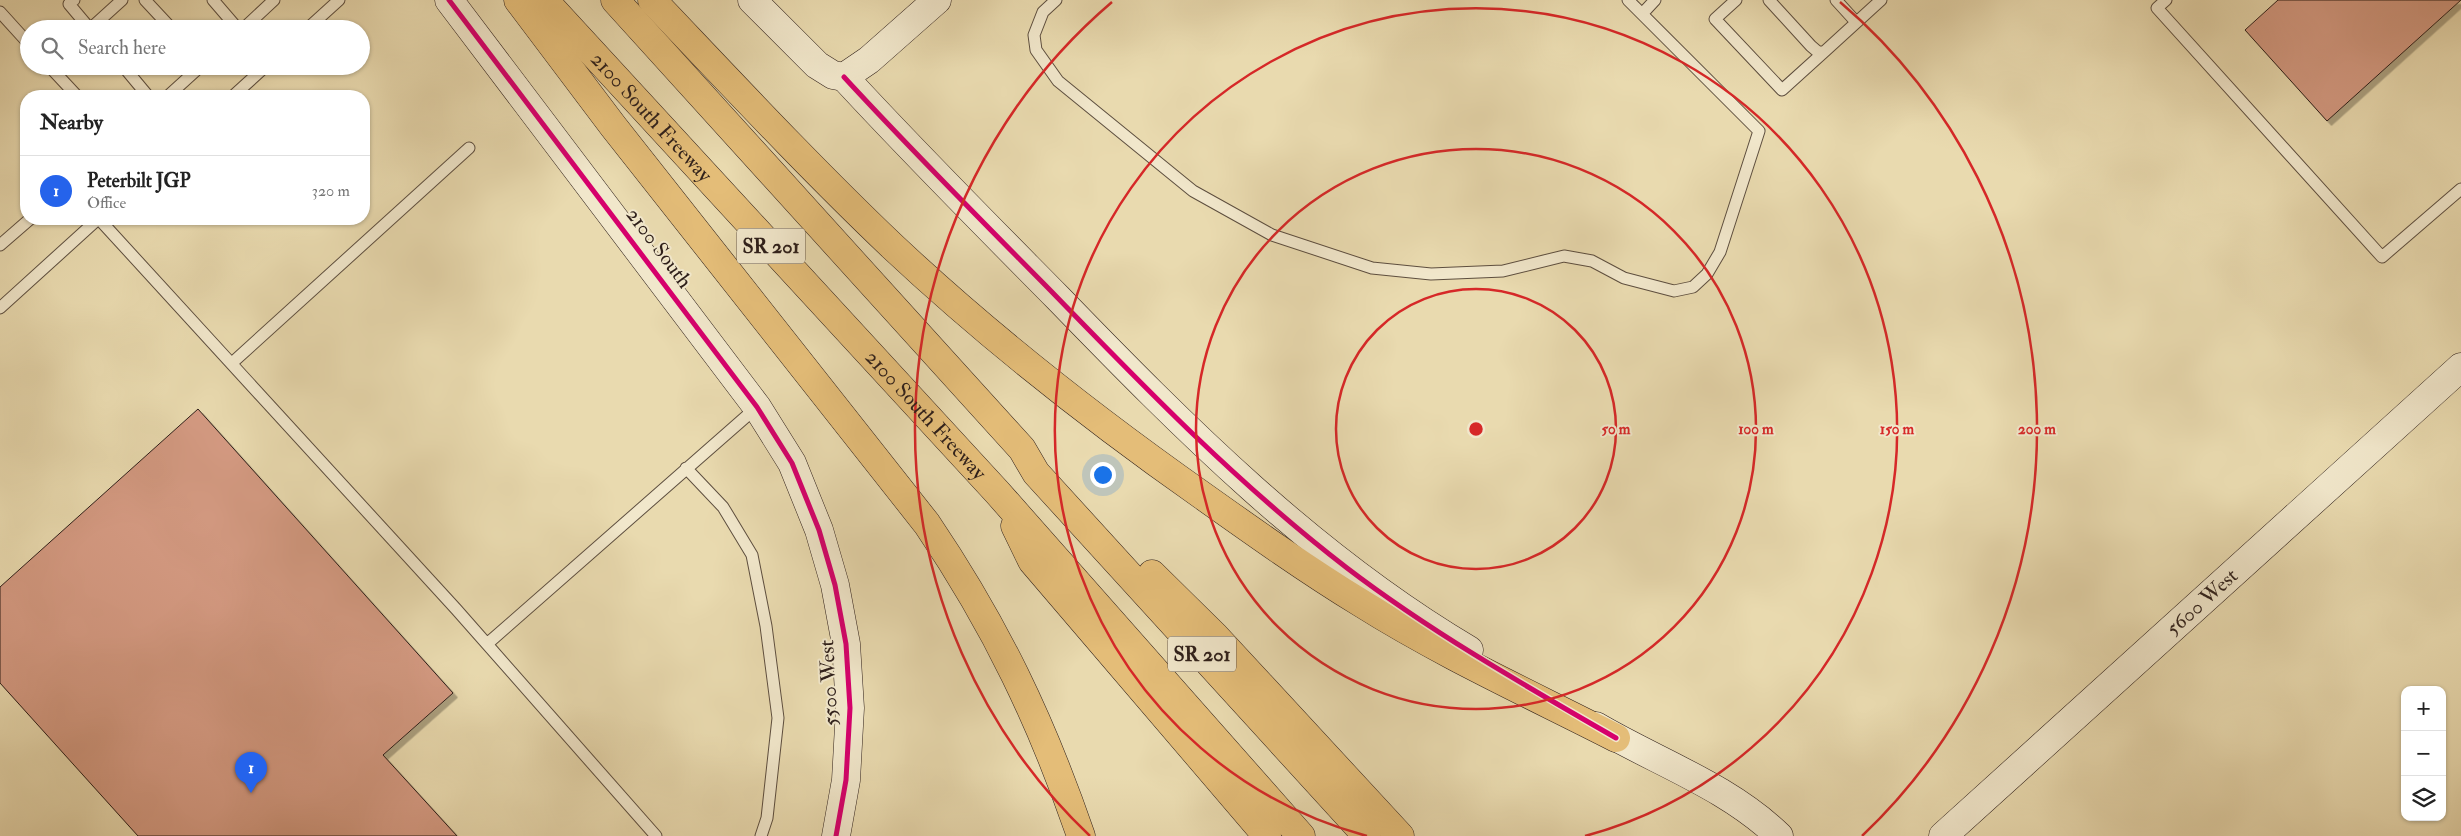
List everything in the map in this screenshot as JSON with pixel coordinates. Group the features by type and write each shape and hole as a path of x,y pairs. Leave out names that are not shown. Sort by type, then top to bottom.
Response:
{"highway":[{"path":"518,0 613,126 938,540 978,604 1022,686 1058,769 1081,836"},
{"name":"2100 South Freeway","path":"544,0 997,492 1301,836"},
{"name":"SR 201","path":"614,0 1022,449 1036,473 1367,836"},
{"path":"652,0 773,127 894,248 1007,346 1124,440 1302,566 1362,604 1425,641 1616,738"},
{"path":"1022,449 1215,636 1400,836"},
{"path":"997,492 1032,560 1267,836"}],"street":[{"name":"2100 South","path":"449,0 757,407 792,463 819,530"},
{"path":"752,0 817,65 833,75 844,77 1125,368 1208,450 1250,488 1349,569 1437,632 1616,738 1718,790 1779,836"},
{"path":"844,77 869,60 937,0"},
{"name":"5600 West","path":"1943,836 2461,367"},
{"name":"5500 West","path":"819,530 835,585 846,644 850,708 846,780 836,836"}],"lane":[{"path":"74,0 69,4 82,20"},
{"path":"100,20 122,0"},
{"path":"145,0 164,20"},
{"path":"213,0 230,20"},
{"path":"253,20 274,0"},
{"path":"316,20 339,0"},
{"path":"1056,0 1043,12 1034,36 1036,50 1058,81 1193,191 1272,235 1372,268 1431,274 1503,271 1564,256 1592,261 1624,278 1674,291 1693,287 1707,274 1720,252 1758,131 1628,0"},
{"path":"1642,14 1656,0"},
{"path":"1736,0 1715,19 1782,90 1881,0"},
{"path":"1769,0 1811,46 1818,52 1824,52"},
{"path":"1836,0 1856,22"},
{"path":"2166,0 2157,8 2382,257 2461,189"},
{"path":"0,12 20,34"},
{"path":"57,75 71,90"},
{"path":"130,75 143,90"},
{"path":"175,90 191,75"},
{"path":"240,90 256,75"},
{"path":"232,363 469,148"},
{"path":"0,245 23,225"},
{"path":"0,308 92,225"},
{"path":"105,225 487,644 656,836"},
{"path":"487,644 757,407"},
{"path":"686,468 723,508 752,555 766,626 778,718 767,818 761,836"}],"building":[{"path":"2278,0 2461,0 2327,121 2245,30"},
{"path":"198,409 453,693 383,755 457,836 138,836 0,683 0,587"}],"cycle path":[{"path":"449,0 757,407 792,463 819,530 835,585 846,644 850,708 846,780 836,836"},
{"path":"844,77 920,158 1122,364 1194,435 1268,503 1379,592 1513,678 1616,738"}],"place":[{"name":"Peterbilt JGP","path":"251,793"}]}
